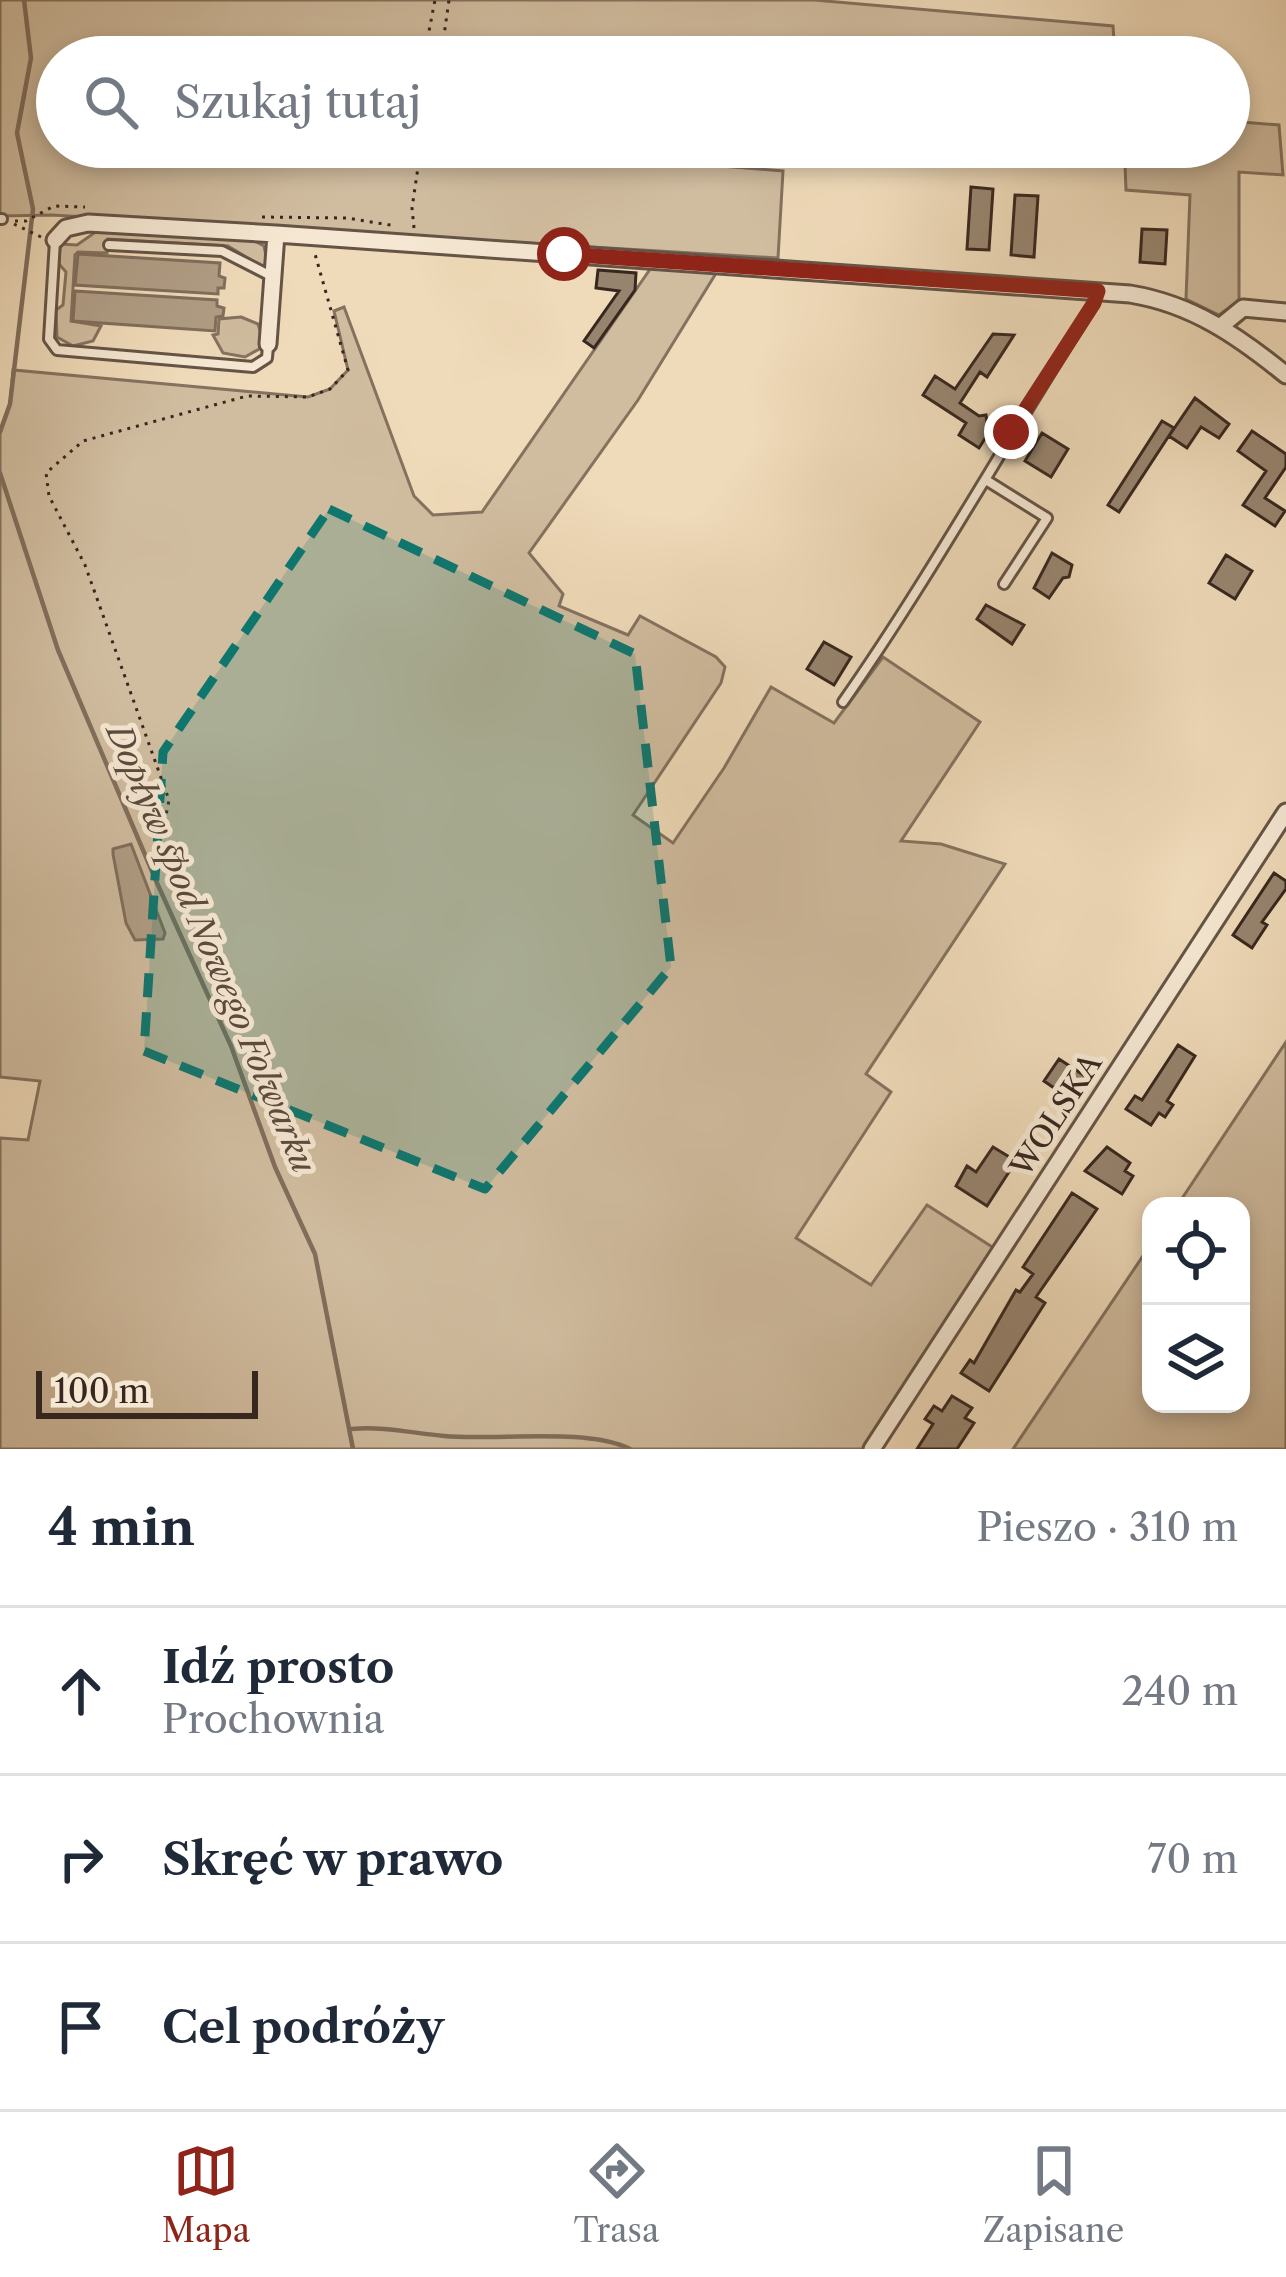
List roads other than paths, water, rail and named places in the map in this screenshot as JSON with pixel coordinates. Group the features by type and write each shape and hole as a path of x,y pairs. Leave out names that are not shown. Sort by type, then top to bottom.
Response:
{"street":[{"path":"43,236 88,223 1098,291 1174,303 1221,326 1286,375"},
{"path":"268,344 276,234"},
{"path":"1221,326 1243,308 1286,312"},
{"name":"WOLSKA","path":"872,1449 1286,812"}],"lane":[{"path":"43,236 49,339 57,350 253,367 267,358 268,344"},
{"path":"109,245 222,251 273,276"},
{"path":"843,702 939,559 1098,291"},
{"path":"986,480 1047,518 1004,584"}],"waterway":[{"name":"Dopływ spod Nowego Folwarku","path":"0,432 10,404 33,209 17,133 31,58 24,0"},
{"name":"Dopływ spod Nowego Folwarku","path":"0,473 58,650 231,1046 275,1167 315,1254 353,1449"},
{"path":"351,1429 465,1437 590,1438 630,1449"}]}
